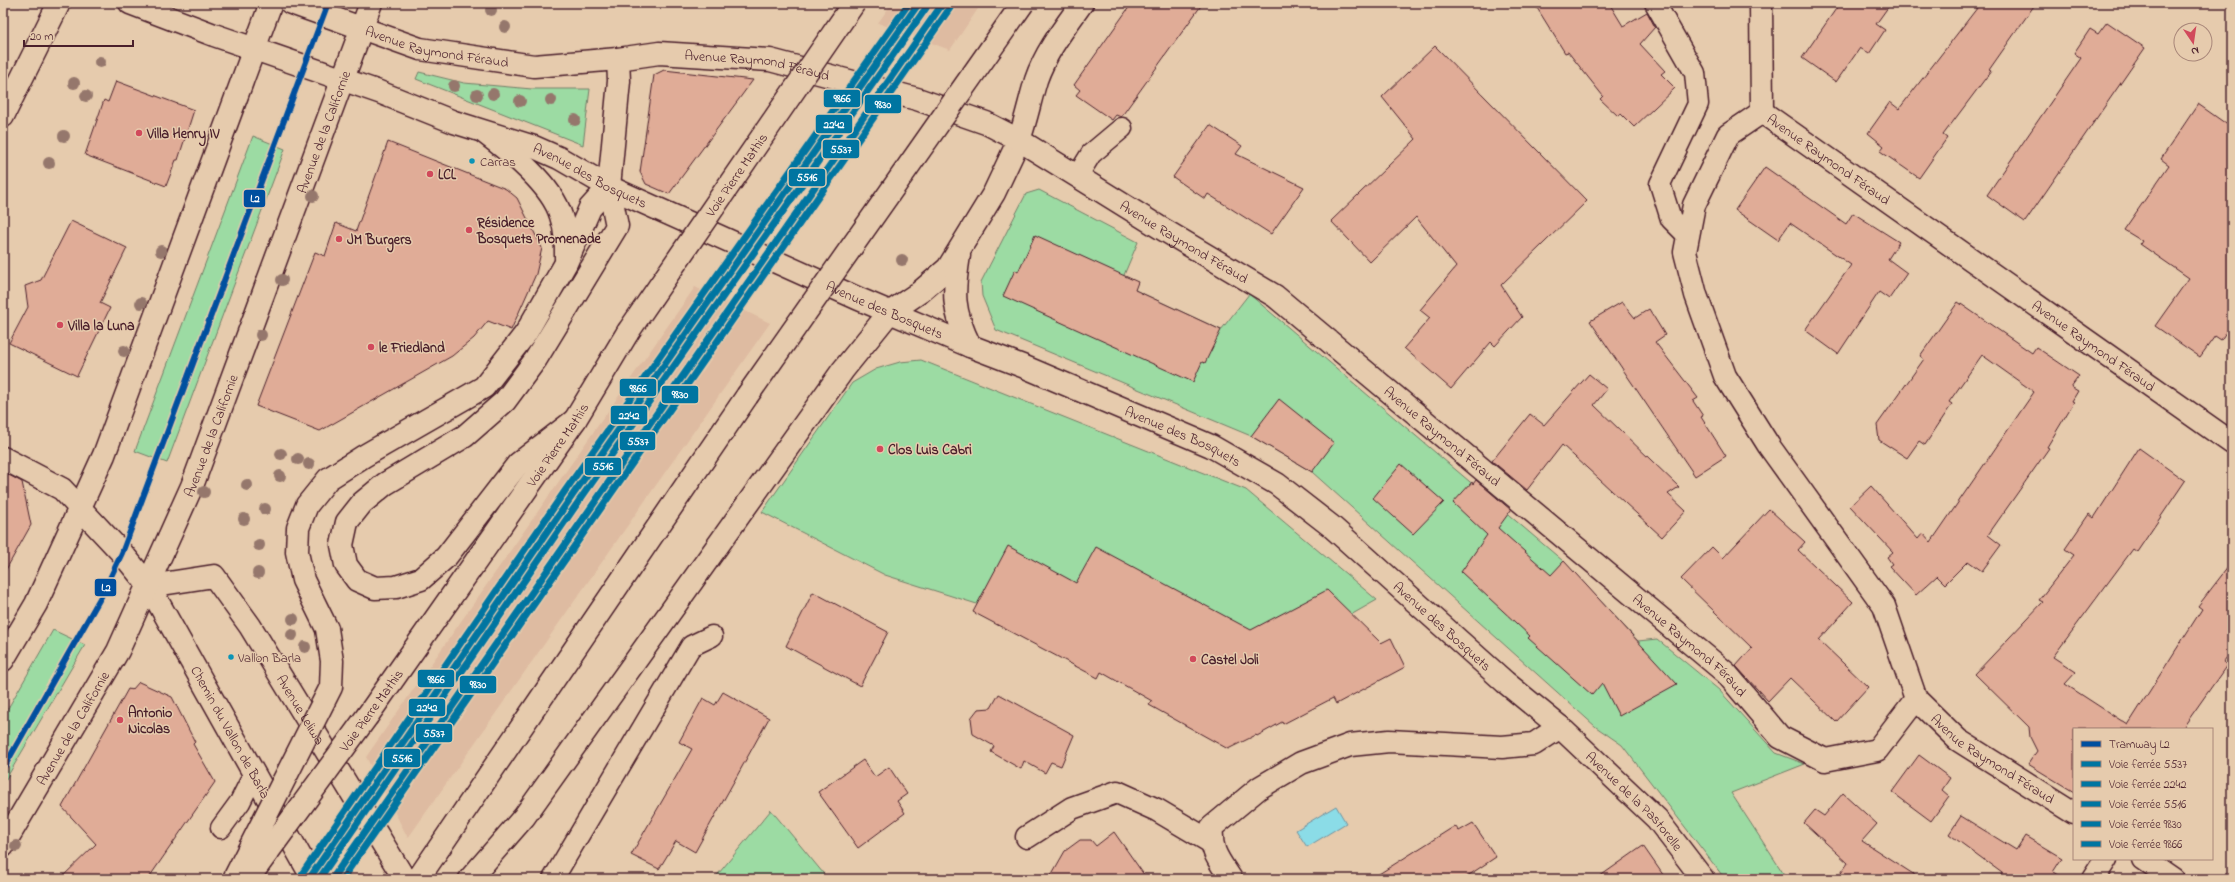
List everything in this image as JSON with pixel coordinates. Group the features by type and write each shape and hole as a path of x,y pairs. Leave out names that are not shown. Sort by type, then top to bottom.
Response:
{"main road":[{"path":"3,116 56,8 72,3"},
{"path":"130,3 342,79"},
{"path":"3,660 36,604 104,455 271,3"},
{"name":"Avenue Raymond Féraud","path":"291,3 420,48 534,66 618,59 659,53 770,60 924,101 986,123 1019,140 1078,175 1159,227 1275,296 1726,673 1780,737 1825,760 1877,750 1916,699"},
{"name":"Avenue de la Californie","path":"3,846 118,651 192,486 371,3"},
{"name":"Voie Pierre Mathis","path":"248,879 368,715 575,420 628,332 854,3"},
{"path":"418,879 747,396 1022,3"},
{"path":"470,879 524,817 688,590 843,370 889,313 920,292 948,268 994,193 1019,140 1028,115 1036,80 1054,43 1082,3"},
{"path":"1761,3 1762,112"},
{"path":"575,420 518,464 446,557 421,579 396,588 375,588 357,580 346,565 342,545 347,522 362,503 385,484 480,425 505,401 536,359 616,226 609,187 620,81 618,59"},
{"name":"Avenue des Bosquets","path":"342,79 485,133 546,152 609,187 889,313 970,346 1025,366 1211,446 1277,484 1331,526 1505,682 1560,727"},
{"name":"Avenue Raymond Féraud","path":"2073,812 1958,740 1916,699 1884,606 1769,446 1725,376 1696,295 1685,252 1694,205 1728,135 1762,112 2232,443"},
{"path":"485,133 519,159 544,187 557,208 566,232 566,263"},
{"path":"234,879 331,687 332,661 327,629 303,580 297,552 298,528 307,505 328,480 364,456 484,387 526,333 566,263 590,208 609,187"},
{"path":"960,250 954,288 956,310 970,346"},
{"name":"Chemin du Vallon de Barla","path":"3,458 62,489 81,508 148,586 313,879"},
{"name":"Avenue Leliwa","path":"148,586 214,576 250,626 402,875 408,879"},
{"path":"1231,879 1216,856 1211,842 1212,827 1259,788 1301,763 1350,745 1389,741 1502,748 1534,744 1560,727"},
{"name":"Avenue de la Pastorelle","path":"1560,727 1657,819 1703,879"},
{"path":"1027,837 1072,808 1117,792 1157,810 1211,842"},
{"path":"2093,879 2105,860"},
{"path":"2145,860 2173,879"}],"lane":[{"path":"1655,3 1695,73 1698,104 1660,184 1671,219 1688,236"},
{"path":"1078,175 1091,154 1122,128"},
{"path":"553,879 691,646 712,636"},
{"path":"221,828 240,802 254,774"}],"shaded area":[{"path":"892,3 982,3 950,50 878,23"},
{"path":"695,287 770,323 408,838 366,757"}],"green space":[{"path":"419,72 464,83 532,89 590,89 583,145 416,79"},
{"path":"253,136 285,149 167,463 135,451"},
{"path":"1039,190 1138,242 1124,275 1135,290 1221,330 1249,294 1563,561 1638,641 1657,639 1719,690 1776,753 1805,764 1731,793 1787,879 1725,879 1622,745 1596,727 1312,472 1251,436 996,330 982,296 981,282 1026,194"},
{"path":"921,360 1246,490 1377,600 1230,684 885,575 762,512 852,383 876,369 900,362"},
{"path":"53,630 85,645 3,784 3,717"},
{"path":"771,810 828,879 714,879"}],"water":[{"path":"1336,806 1346,823 1307,847 1296,830"}],"building":[{"path":"1132,3 1203,3 1121,117 1116,115 1112,120 1076,95 1080,90 1074,85"},
{"path":"1534,3 1609,3 1623,26 1647,12 1655,27 1640,44 1665,71 1661,74 1675,88 1634,127 1621,114 1618,116 1600,99 1603,96 1568,52 1565,53"},
{"path":"1840,3 1891,3 1876,24 1885,30 1869,54 1860,48 1836,82 1802,58"},
{"path":"1981,3 2036,3 1989,70 1991,71 1943,135 1947,138 1919,178 1880,151 1884,146 1868,133 1890,102 1899,109"},
{"path":"2107,22 2145,48 2025,222 1987,195 2081,58 2074,53 2090,29 2098,34"},
{"path":"1435,46 1587,201 1501,285 1522,317 1495,346 1491,342 1451,389 1404,348 1430,318 1420,310 1456,267 1416,217 1370,262 1331,221 1416,139 1382,97"},
{"path":"664,70 753,80 669,194 646,184 640,172 654,75"},
{"name":"Villa Henry IV","path":"116,81 194,110 178,160 176,160 166,186 85,155 104,100 108,102"},
{"path":"2198,104 2232,128 2232,323 2221,340 2215,336 2200,357 2155,326 2189,278 2140,244 2142,241 2124,230 2169,165 2161,159"},
{"path":"1210,125 1242,146 1236,154 1304,187 1271,234 1208,194 1205,199 1173,177"},
{"path":"388,142 506,189 517,198 542,248 536,274 511,330 488,321 474,338 452,356 320,431 256,406 315,252 325,256 336,223 356,231"},
{"path":"1765,167 1846,224 1853,213 1899,242 1888,259 1907,273 1889,299 1879,292 1838,354 1805,330 1851,265 1790,223 1778,240 1735,210"},
{"path":"71,221 127,248 100,303 110,308 77,376 9,343 28,307 25,286 41,280"},
{"path":"1035,235 1138,282 1135,290 1221,330 1205,363 1202,362 1193,382 1003,296 1015,270 1018,272"},
{"path":"1622,302 1635,318 1649,309 1665,335 1655,342 1698,398 1693,401 1703,416 1701,417 1726,456 1695,476 1590,321"},
{"path":"1958,302 2032,353 2036,347 2079,376 2071,387 2078,391 2072,401 2074,402 2047,447 2049,448 1988,535 2001,545 1982,571 1968,561 1945,584 1937,576 1916,595 1889,566 1892,564 1887,557 1893,552 1850,506 1871,486 1918,539 1923,533 1931,542 2034,392 1982,355 1949,402 1952,404 1925,445 1919,441 1907,458 1879,440 1877,425 1924,359 1920,356"},
{"path":"1589,374 1607,389 1594,405 1679,487 1668,494 1686,511 1662,537 1562,445 1527,490 1492,461 1530,414 1544,425"},
{"path":"1279,399 1334,443 1312,472 1251,436"},
{"path":"2139,448 2185,481 2137,552 2133,549 2053,657 2076,672 2065,684 2128,725 2202,609 2198,606 2232,562 2232,651 2223,662 2227,665 2183,728 2073,728 2073,791 2028,764 2037,751 2030,737 2029,727 1975,674 2043,602 2039,600 2074,555 2065,549 2089,514 2094,518"},
{"path":"1401,464 1444,502 1413,534 1373,498"},
{"path":"3,472 22,482 31,525 3,575"},
{"path":"1476,480 1511,510 1498,528 1551,575 1564,561 1677,684 1619,716 1602,683 1592,695 1528,638 1530,636 1461,572 1487,535 1453,503 1472,482 1473,484"},
{"path":"1769,509 1805,542 1798,550 1853,602 1819,640 1868,687 1836,722 1790,678 1768,701 1736,666 1752,648 1681,579 1712,547 1723,558"},
{"name":"Castel Joli","path":"1008,546 1076,583 1096,547 1251,630 1327,590 1381,643 1391,638 1405,667 1336,704 1333,698 1283,724 1282,722 1257,736 1256,735 1228,749 1149,705 1152,701 1101,672 1098,678 973,612"},
{"path":"813,592 888,632 860,686 786,646"},
{"path":"139,682 172,697 195,742 193,744 215,782 148,879 60,879 96,844 62,807 128,689 132,690"},
{"path":"723,692 769,718 695,852 676,841 659,869 631,855 692,749 679,742 703,698 715,705"},
{"path":"999,694 1074,735 1061,766 1051,762 1045,773 1024,761 1021,769 991,752 994,746 973,734 971,718 978,709 991,708"},
{"path":"1919,755 1950,778 1942,790 1949,796 1931,821 1892,792"},
{"path":"863,760 875,777 889,767 907,794 897,801 905,813 858,848 818,792"},
{"path":"1843,793 1877,824 1862,841 1921,879 1837,879 1848,863 1804,823 1815,810 1824,816"},
{"path":"1961,816 2016,850 2025,836 2062,858 2053,872 2064,879 1999,879 2002,873 1949,834"},
{"path":"1473,823 1496,857 1463,879 1371,879 1455,826 1459,831"},
{"path":"1114,832 1147,879 1049,879 1065,851 1080,840 1091,840 1096,846"},
{"path":"1643,846 1666,879 1596,879"}],"tram line":[{"name":"L2","path":"3,769 103,593 122,553 328,3"}],"rail line":[{"name":"9866","path":"302,874 565,491 909,3"},
{"name":"2242","path":"309,879 572,496 919,3"},
{"name":"5537","path":"332,879 943,3"},
{"name":"5516","path":"319,879 579,501 926,8"},
{"name":"9830","path":"342,879 950,8"}],"place":[{"name":"Villa Henry IV","path":"139,133"},
{"name":"Carras","path":"472,161"},
{"name":"LCL","path":"430,174"},
{"name":"Résidence Bosquets Promenade","path":"469,230"},
{"name":"JM Burgers","path":"339,239"},
{"name":"Villa la Luna","path":"60,325"},
{"name":"le Friedland","path":"371,347"},
{"name":"Clos Luis Cabri","path":"880,449"},
{"name":"Vallon Barla","path":"231,657"},
{"name":"Castel Joli","path":"1193,659"},
{"name":"Antonio Nicolas","path":"120,720"}]}
